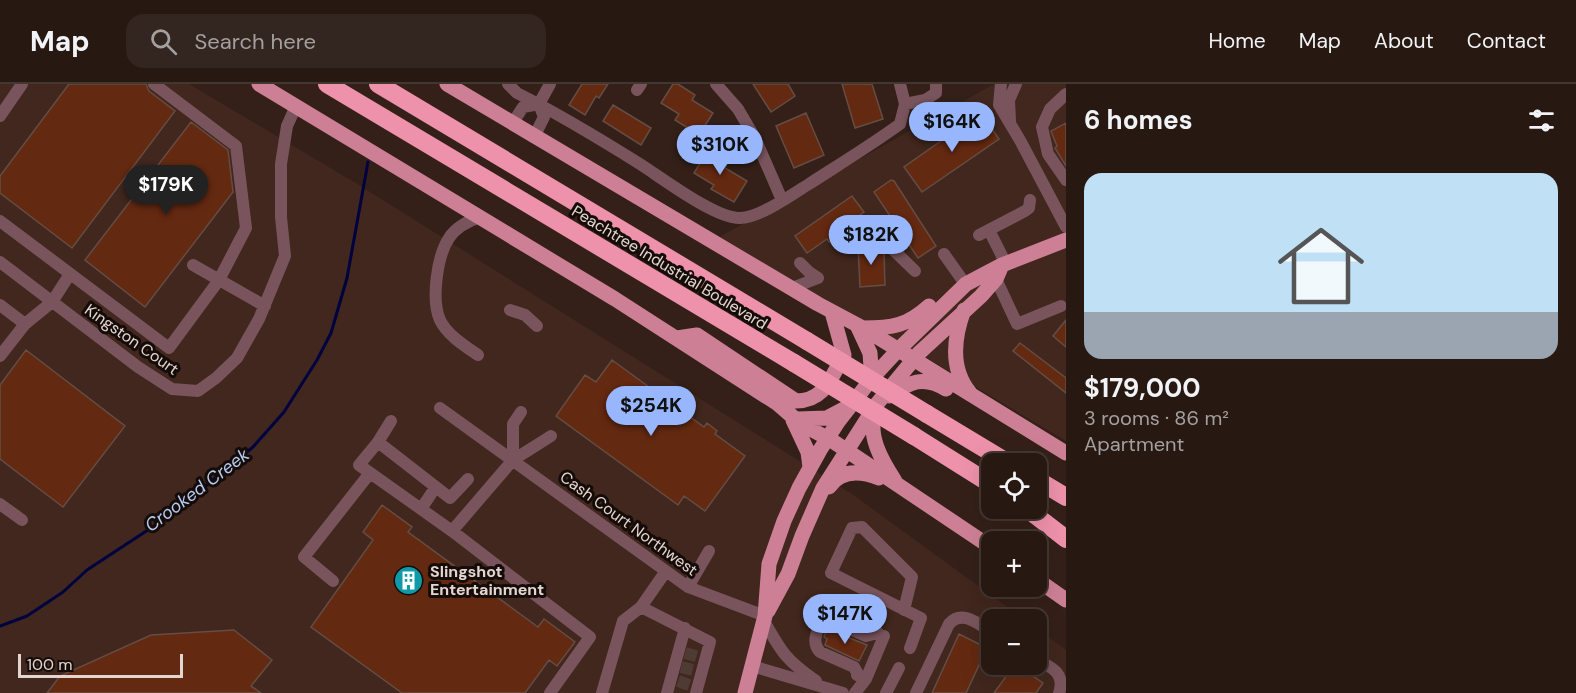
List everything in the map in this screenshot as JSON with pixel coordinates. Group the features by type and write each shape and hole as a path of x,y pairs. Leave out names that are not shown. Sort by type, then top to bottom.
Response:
{"highway":[{"name":"Peachtree Industrial Boulevard","path":"327,84 794,363 981,478"},
{"name":"Peachtree Industrial Boulevard","path":"378,84 992,453"},
{"path":"1047,486 1066,497"},
{"path":"1040,519 1066,539"}],"main road":[{"path":"259,84 676,338 793,415 801,424 826,442 846,450 981,541"},
{"path":"447,84 860,327 1066,453"},
{"path":"826,442 873,401 905,354 909,338 966,284 1066,240"},
{"path":"860,327 883,328 907,323 961,278 986,266 1002,269"},
{"path":"788,574 817,500 873,401 905,354 981,296 1002,269"},
{"path":"964,310 957,336 956,361 962,380 972,395"},
{"path":"676,338 697,335 796,400 807,401 815,398 826,386 844,355 832,312"},
{"path":"860,327 870,352 874,435 881,458 898,486"},
{"path":"873,401 905,354"},
{"path":"793,415 827,418 850,406 873,401 912,383 934,382 1066,463"},
{"path":"745,693 765,619 769,564 784,521 810,467 850,406"},
{"path":"793,415 808,452 810,467"},
{"path":"765,619 803,549 823,497 834,479 849,472 868,474 898,486"},
{"path":"1047,587 1066,600"}],"street":[{"path":"0,116 22,84"},
{"path":"0,221 169,348 219,280 246,228 236,146 154,84"},
{"path":"508,84 517,93 728,217 750,217 782,200 860,153 900,124 905,104 900,84"},
{"path":"534,137 544,117 539,104 550,84"},
{"path":"716,84 738,109 755,138 782,200"},
{"path":"905,104 925,100 936,93 936,84"},
{"path":"1001,84 999,105 1066,227"},
{"path":"1010,125 1009,100 1016,84"},
{"path":"1066,94 1050,110 1042,127 1048,154 1066,180"},
{"path":"512,124 523,107 539,104"},
{"name":"Kingston Court","path":"0,262 138,367 172,389 198,391 237,358 265,306 285,256 281,217 281,164 287,126 296,106"},
{"path":"1030,200 1029,208 984,232 1002,269 1017,324 1061,306"},
{"path":"478,355 458,341 441,320 436,296 439,265 449,238 464,223 480,217"},
{"path":"880,237 915,271"},
{"path":"944,254 961,278"},
{"path":"800,263 818,278"},
{"path":"193,265 265,306"},
{"path":"0,356 25,324 52,302 70,274"},
{"path":"792,288 818,278"},
{"path":"818,278 818,304"},
{"path":"0,305 25,324"},
{"path":"510,310 525,315 537,327"},
{"name":"Cash Court Northwest","path":"440,408 688,587 765,619"},
{"path":"513,460 513,424 520,412"},
{"path":"391,421 378,442 359,465 452,531 590,637 550,693"},
{"path":"452,531 513,460 551,436"},
{"path":"378,442 450,498 468,479"},
{"path":"333,581 304,557 370,473"},
{"path":"421,509 435,488"},
{"path":"0,504 22,520"},
{"path":"904,610 912,577 862,527 852,528 831,573 904,610 921,618 910,648"},
{"path":"688,587 709,551"},
{"path":"602,693 623,621 641,608 666,571"},
{"path":"641,608 711,642 702,658 695,689"},
{"path":"916,693 953,619 967,618 981,626"},
{"path":"765,619 781,652 790,662 827,688"},
{"path":"855,693 862,678 881,635 866,636 827,619 821,621 814,640 816,648 819,652 854,667 862,678"},
{"path":"667,693 674,680 682,652 685,628"},
{"path":"809,654 862,678"},
{"path":"1047,665 1062,674 1065,680 1059,693"},
{"path":"752,666 842,693"},
{"path":"886,693 899,668"}],"shaded area":[{"path":"0,84 189,84 359,185 852,494 981,588 981,597 994,597 1010,609 981,609 981,675 1047,675 1047,636 1066,650 1066,693 0,693"},
{"path":"994,84 1066,84 1066,441 890,336 831,309 714,240"}],"building":[{"path":"69,84 146,84 149,91 175,111 72,248 0,193 0,176"},
{"path":"582,84 608,84 599,98 596,96 585,115 569,105"},
{"path":"673,84 678,84 695,95 692,100 713,113 699,135 675,120 679,114 661,103"},
{"path":"753,84 788,84 795,96 771,112"},
{"path":"842,84 872,84 883,119 855,128"},
{"path":"613,105 651,128 641,145 603,121"},
{"path":"806,113 824,155 794,168 776,126"},
{"path":"981,113 999,139 922,192 904,167"},
{"path":"191,122 228,150 233,192 145,307 85,260"},
{"path":"1066,123 1066,166 1055,148 1057,146 1051,131"},
{"path":"708,150 728,163 725,168 747,181 734,202 711,189 714,185 694,173"},
{"path":"891,180 894,181 936,246 918,258 874,192"},
{"path":"852,196 864,212 853,220 855,223 829,242 827,239 807,253 795,236"},
{"path":"877,246 884,252 885,285 860,287 858,247"},
{"path":"1066,320 1066,347 1053,336"},
{"path":"1020,343 1066,378 1066,393 1013,351"},
{"path":"26,350 125,426 63,507 0,459 0,385"},
{"path":"612,360 704,427 707,423 717,431 715,434 745,456 705,511 684,496 678,505 556,416 585,375 596,382"},
{"name":"Slingshot Entertainment","path":"382,505 412,527 408,532 538,627 544,619 575,642 557,666 549,660 525,693 402,693 311,627 373,540 363,532"},
{"path":"827,629 867,645 859,661 825,645 827,639 824,637"},
{"path":"234,630 272,660 251,686 261,693 47,693 60,676 151,635"},
{"path":"959,634 981,645 981,661 966,693 932,693"},
{"path":"1007,675 1031,675 1043,683 1036,693 994,693"}],"waterway":[{"name":"Crooked Creek","path":"0,626 27,616 63,592 87,570 157,524 253,447 284,412 331,333 347,278 368,162"}],"tunnel":[{"path":"685,653 699,657"},
{"path":"681,667 697,671"},
{"path":"678,681 692,686"}],"place":[{"name":"Slingshot Entertainment","path":"409,580"}]}
